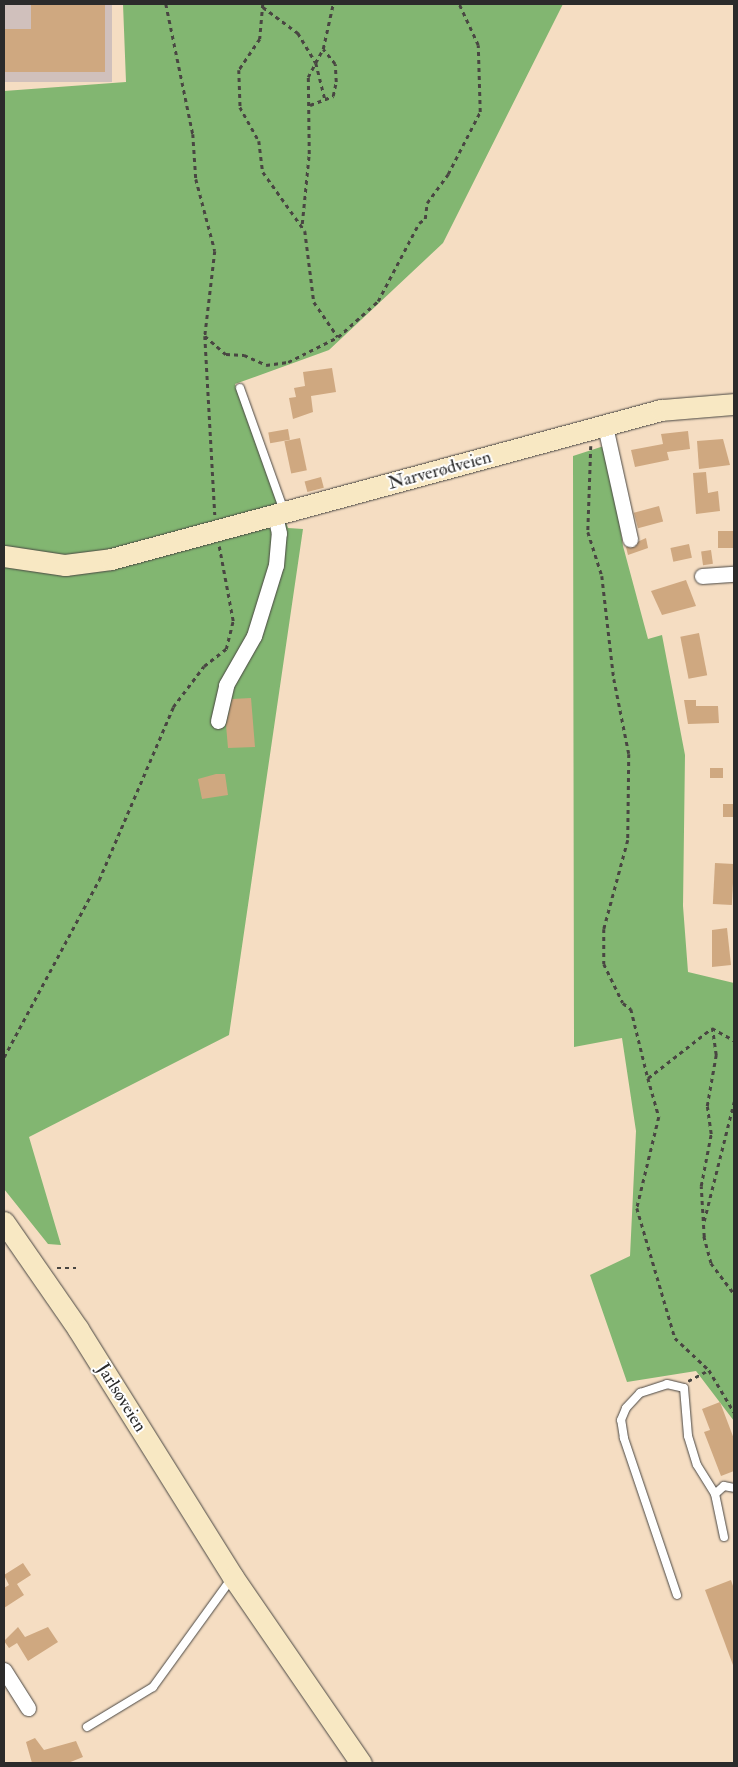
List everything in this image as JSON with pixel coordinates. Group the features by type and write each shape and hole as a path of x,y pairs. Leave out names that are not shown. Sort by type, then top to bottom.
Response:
{"main road":[{"name":"Narverødveien","path":"4,556 65,564 111,559 217,537 280,514 661,410 734,404"},
{"name":"Jarlsøveien","path":"4,1222 78,1330 233,1577 362,1763"}],"street":[{"path":"596,428 630,539"},
{"path":"218,721 226,685 254,636 276,565 280,514"},
{"path":"702,576 734,574"},
{"path":"4,1670 28,1708"}],"lane":[{"path":"240,388 280,514"},
{"path":"677,1595 621,1420 626,1408 640,1393 654,1387 678,1386 688,1396 688,1436 697,1465 715,1494 724,1537"},
{"path":"715,1494 724,1486 734,1488"},
{"path":"87,1727 153,1687 233,1577"}],"path":[{"path":"4,1057 100,880 173,707 204,666 226,649 233,621 217,537 205,336 215,251 211,221 196,179 193,134 166,4"},
{"path":"301,225 310,105 308,77 323,49 333,4"},
{"path":"205,336 226,354 244,355 266,365 288,362 338,338 378,301 419,223 426,219 427,202 448,174 480,112 478,45 459,4"},
{"path":"325,100 316,63 290,23 263,6 260,39 239,70 240,106 259,140 263,172 301,225 310,247 314,302 338,338"},
{"path":"310,105 333,96 336,82 335,64 323,49"},
{"path":"596,428 587,488 588,532 602,576 614,679 629,754 628,840 604,929 604,964 623,1003 631,1010 659,1116 637,1208 675,1338 709,1370 734,1412"},
{"path":"648,1078 712,1028"},
{"path":"712,1028 734,1040"},
{"path":"712,1028 716,1055 707,1106 711,1134 701,1186 704,1237 711,1263 734,1293"},
{"path":"704,1237 705,1210 734,1102"},
{"path":"57,1268 76,1268"},
{"path":"678,1386 709,1370"}],"shaded area":[{"path":"4,4 112,4 112,82 4,82"}],"green space":[{"path":"123,4 563,4 443,243 329,350 235,384 288,528 303,529 229,1035 29,1137 61,1245 48,1244 4,1189 4,91 126,82"},
{"path":"607,445 623,546 648,639 662,635 685,755 683,906 688,972 734,983 734,1421 696,1371 627,1382 590,1275 630,1256 636,1131 622,1038 574,1047 573,456"}],"building":[{"path":"31,4 105,4 105,72 4,72 4,29 31,29"},
{"path":"332,368 336,392 311,396 313,412 293,419 289,398 296,397 294,388 305,386 303,372"},
{"path":"288,429 290,440 270,443 268,432"},
{"path":"688,431 690,449 667,452 669,460 635,467 631,450 663,444 661,434"},
{"path":"300,438 307,470 291,474 284,441"},
{"path":"723,439 730,465 699,469 697,441"},
{"path":"706,472 708,493 718,491 720,511 696,514 693,473"},
{"path":"321,477 324,488 307,492 305,481"},
{"path":"659,506 663,521 638,528 634,513"},
{"path":"718,531 734,531 734,548 718,548"},
{"path":"646,538 648,548 628,555 626,547"},
{"path":"689,544 692,558 673,562 670,548"},
{"path":"711,550 713,564 703,565 701,551"},
{"path":"686,580 696,606 662,615 651,591"},
{"path":"699,633 707,675 689,679 680,637"},
{"path":"251,698 255,747 228,748 226,725 232,699"},
{"path":"684,700 696,700 696,706 718,706 719,723 688,724"},
{"path":"710,768 723,768 723,778 710,778"},
{"path":"216,774 225,774 228,795 202,799 198,779"},
{"path":"723,804 734,804 734,817 723,817"},
{"path":"715,863 734,864 732,905 713,904"},
{"path":"727,928 731,965 712,967 712,930"},
{"path":"720,1402 734,1439 734,1471 721,1476 704,1432 710,1430 702,1409"},
{"path":"23,1563 31,1575 17,1584 24,1595 4,1608 4,1588 9,1585 4,1575"},
{"path":"731,1580 734,1589 733,1665 705,1590"},
{"path":"18,1627 25,1637 48,1627 58,1642 28,1661 17,1643 9,1648 4,1641"},
{"path":"35,1738 44,1750 76,1741 83,1757 68,1763 32,1763 26,1742"}]}
